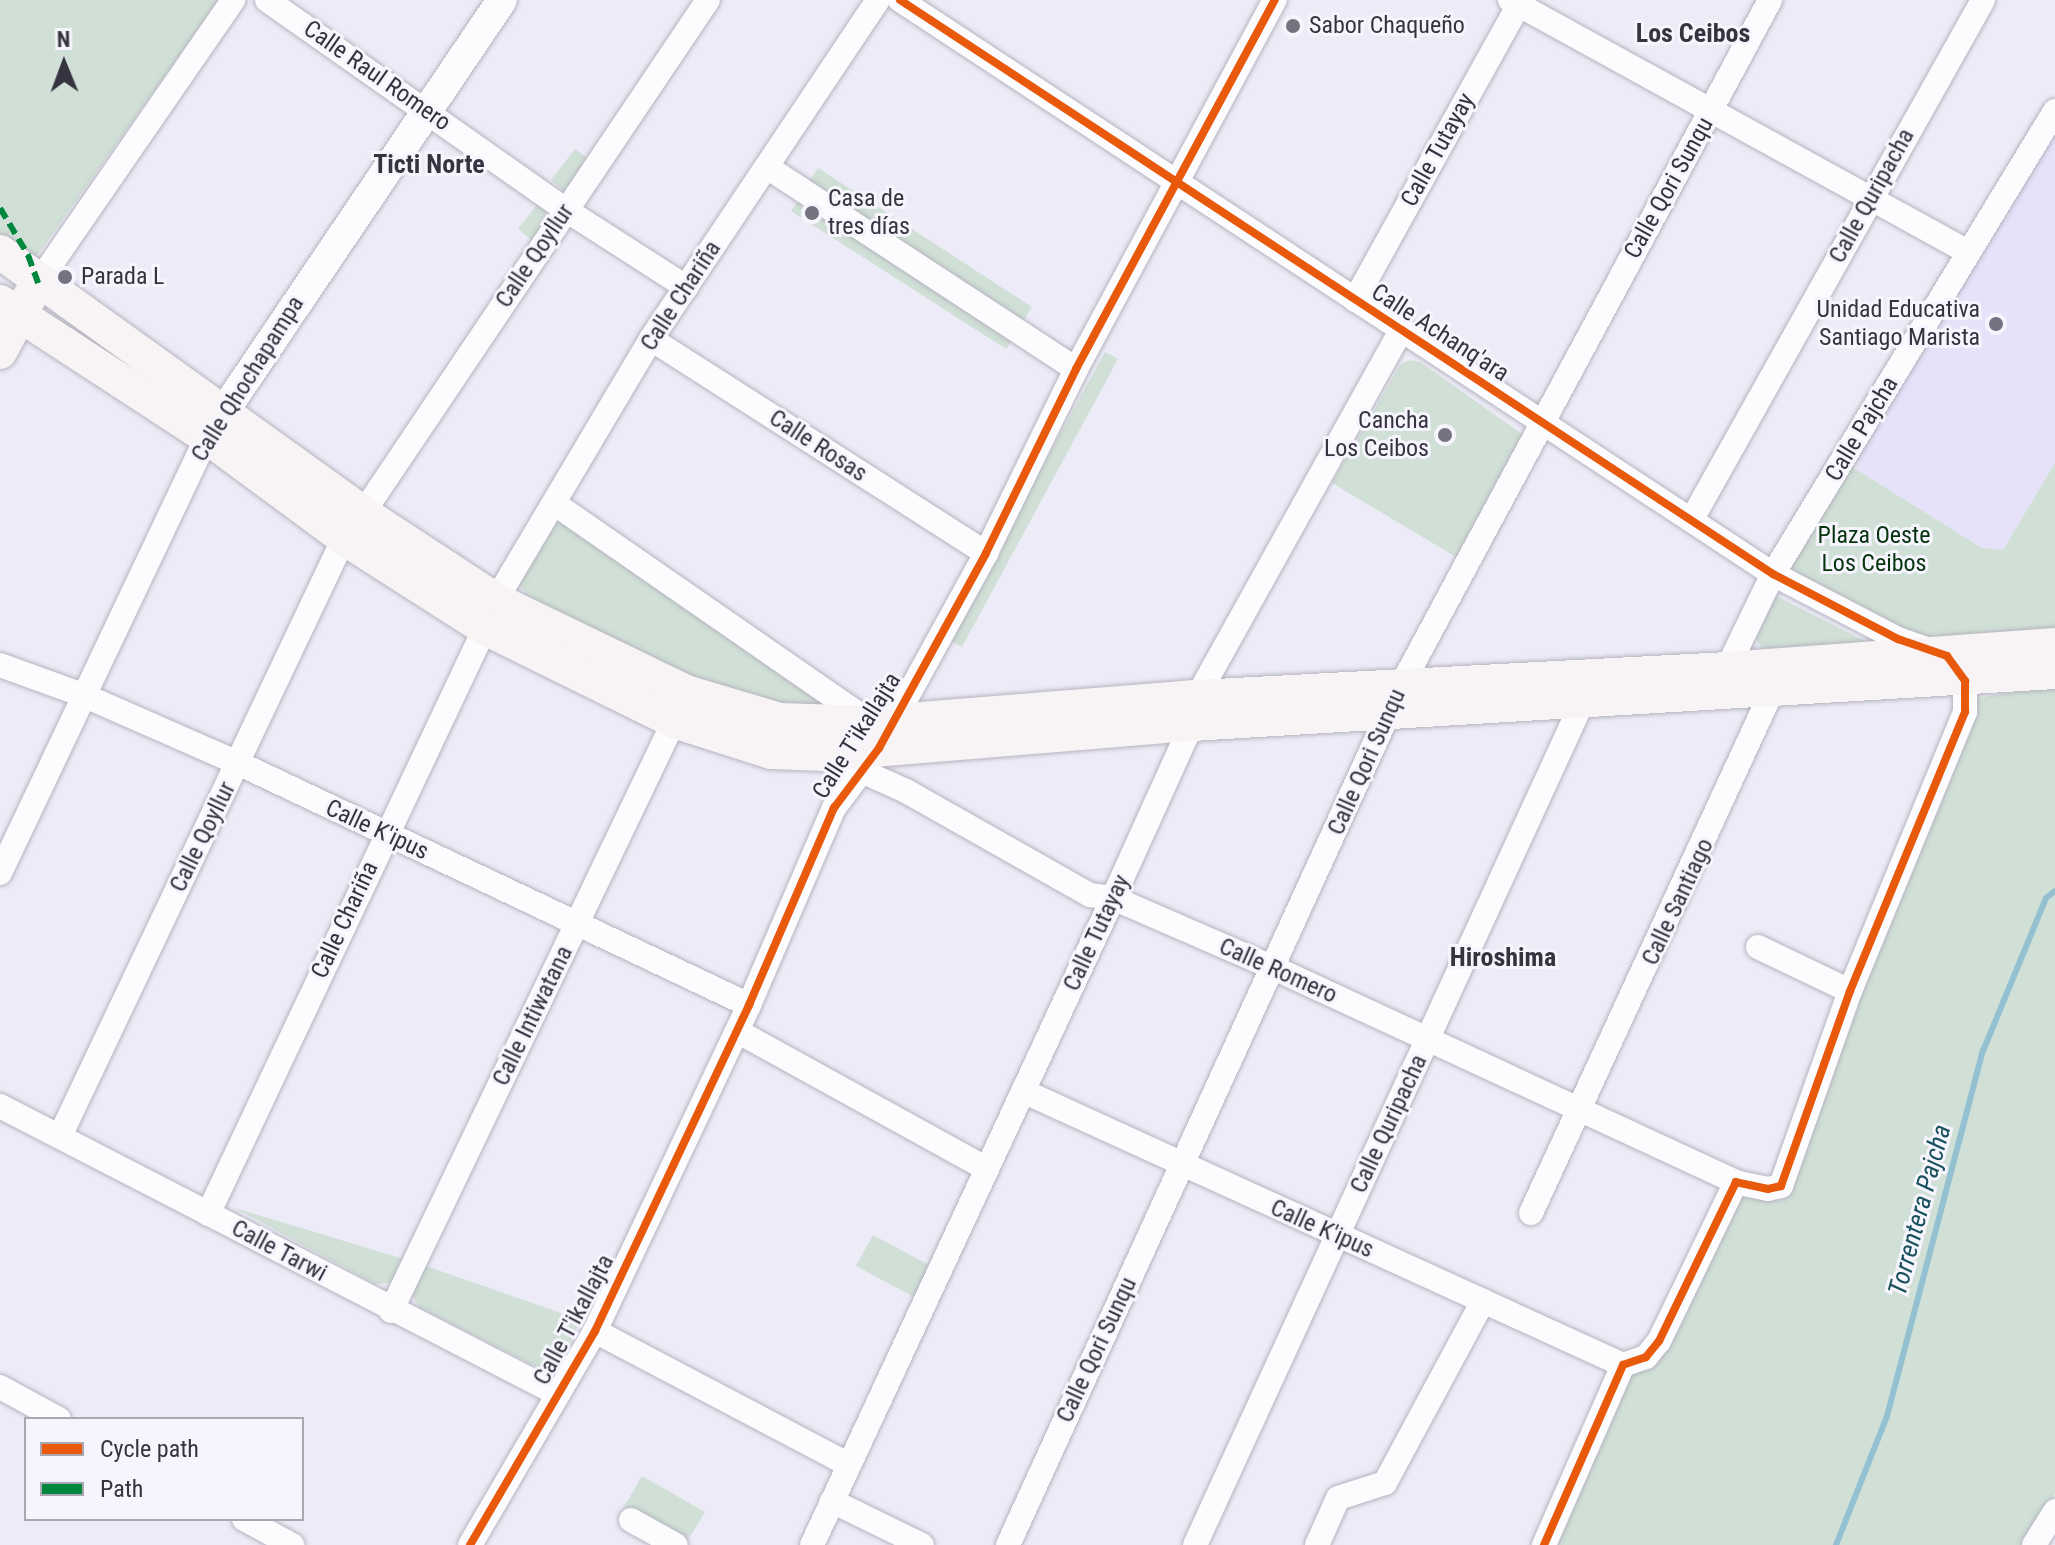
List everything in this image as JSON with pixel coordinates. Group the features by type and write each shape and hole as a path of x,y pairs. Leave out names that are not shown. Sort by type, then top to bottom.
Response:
{"main road":[{"path":"0,252 214,424 354,526 490,614 674,721 771,752 825,754 876,741 1195,710 1395,701 1727,669 1956,668 2055,672"},
{"path":"0,352 9,308 38,283"},
{"path":"9,308 214,424"},
{"path":"490,614 596,652 733,709 876,741"},
{"path":"1395,701 1582,703 1771,693 1956,668 2055,645"}],"street":[{"path":"38,283 233,0"},
{"name":"Calle Raul Romero","path":"267,0 566,210 686,287"},
{"name":"Calle Qhochapampa","path":"0,873 214,424 502,0"},
{"name":"Calle Qoyllur","path":"61,1134 354,526 708,0"},
{"name":"Calle Chariña","path":"208,1214 490,614 651,339 878,0"},
{"name":"Calle Achanq'ara","path":"900,0 1173,184 1773,574 1956,668"},
{"name":"Calle T'ikallajta","path":"470,1545 595,1331 749,1005 834,808 986,553 1076,369 1173,184 1275,0"},
{"name":"Calle Qori Sunqu","path":"1008,1545 1395,701 1770,0"},
{"name":"Calle Quripacha","path":"1692,519 1983,0"},
{"path":"1516,1 1710,113 1871,197 1968,252"},
{"name":"Calle Tutayay","path":"1355,300 1516,1"},
{"name":"Calle Pajcha","path":"1727,669 1773,574 2055,111"},
{"path":"767,167 1076,369"},
{"name":"Calle Tutayay","path":"812,1545 1113,898 1195,710 1400,332"},
{"name":"Calle Rosas","path":"651,339 986,553"},
{"name":"Calle Romero","path":"555,504 1090,895 1113,898 1274,968 1736,1182 1768,1189 1781,1186 1850,991"},
{"name":"Calle K'ipus","path":"0,665 83,695 238,763 749,1005"},
{"path":"1758,947 1850,991 1965,712 1956,668"},
{"name":"Calle Santiago","path":"1531,1213 1771,693"},
{"name":"Calle Quripacha","path":"1195,1545 1582,703"},
{"name":"Calle Intiwatana","path":"391,1311 674,721"},
{"path":"737,1031 985,1168"},
{"name":"Calle K'ipus","path":"1023,1091 1623,1365"},
{"name":"Calle Tarwi","path":"0,1106 61,1134 391,1311 558,1394"},
{"path":"1544,1545 1623,1365 1646,1357 1659,1341 1736,1182"},
{"path":"1317,1545 1338,1498 1385,1483 1483,1301"},
{"path":"595,1331 849,1465"},
{"path":"0,1387 55,1417"},
{"path":"832,1501 922,1545"},
{"path":"2034,1545 2055,1511"},
{"path":"631,1520 676,1545"},
{"path":"248,1521 292,1545"}],"shaded area":[{"name":"Unidad Educativa Santiago Marista","path":"2055,133 2055,463 2003,550 1982,548 1857,470 1859,453"}],"green space":[{"path":"0,0 219,0 36,257 0,233"},
{"path":"575,149 591,161 566,193 551,180"},
{"path":"818,168 1032,307 1024,320 809,181"},
{"path":"542,198 558,210 534,242 518,229"},
{"path":"799,200 1013,339 1006,349 791,211"},
{"path":"1105,352 1118,359 962,647 948,640"},
{"path":"1410,360 1420,362 1522,434 1456,557 1332,483 1400,365"},
{"name":"Plaza Oeste Los Ceibos","path":"2055,463 2055,629 1925,637 1883,621 1794,572 1791,562 1849,465 1982,548 2003,550"},
{"path":"557,519 830,701 823,711 713,690 532,602 517,582"},
{"name":"Plaza Oeste Los Ceibos","path":"1776,596 1873,645 1764,652 1754,636"},
{"path":"2055,685 2055,1493 2046,1513 2025,1545 1554,1545 1630,1376 1652,1366 1736,1196 1749,1191 1781,1201 1790,1195 1848,1023 1978,698"},
{"path":"235,1208 407,1260 395,1282 375,1284"},
{"path":"873,1235 929,1265 914,1297 856,1266"},
{"path":"423,1265 581,1320 557,1367 545,1371 419,1307 412,1294"},
{"path":"642,1476 705,1512 686,1543 624,1507"}],"waterway":[{"name":"Torrentera Pajcha","path":"1836,1545 1887,1416 1983,1051 2046,898 2055,891"}],"marked path":[{"path":"0,208 28,255 38,283"}],"cycle path":[{"path":"900,0 1773,574 1898,639 1947,656 1965,681 1965,712 1850,991 1781,1186 1768,1189 1736,1182 1659,1341 1646,1357 1623,1365 1544,1545"},
{"path":"470,1545 595,1331 749,1005 834,808 879,748 986,553 1076,369 1275,0"}],"place":[{"name":"Sabor Chaqueño","path":"1293,26"},
{"name":"Casa de tres días","path":"812,213"},
{"name":"Parada L","path":"65,277"},
{"name":"Unidad Educativa Santiago Marista","path":"1996,324"},
{"name":"Cancha Los Ceibos","path":"1445,435"}],"district":[{"name":"Los Ceibos","path":"1693,34"},
{"name":"Ticti Norte","path":"429,165"},
{"name":"Hiroshima","path":"1503,958"}]}
